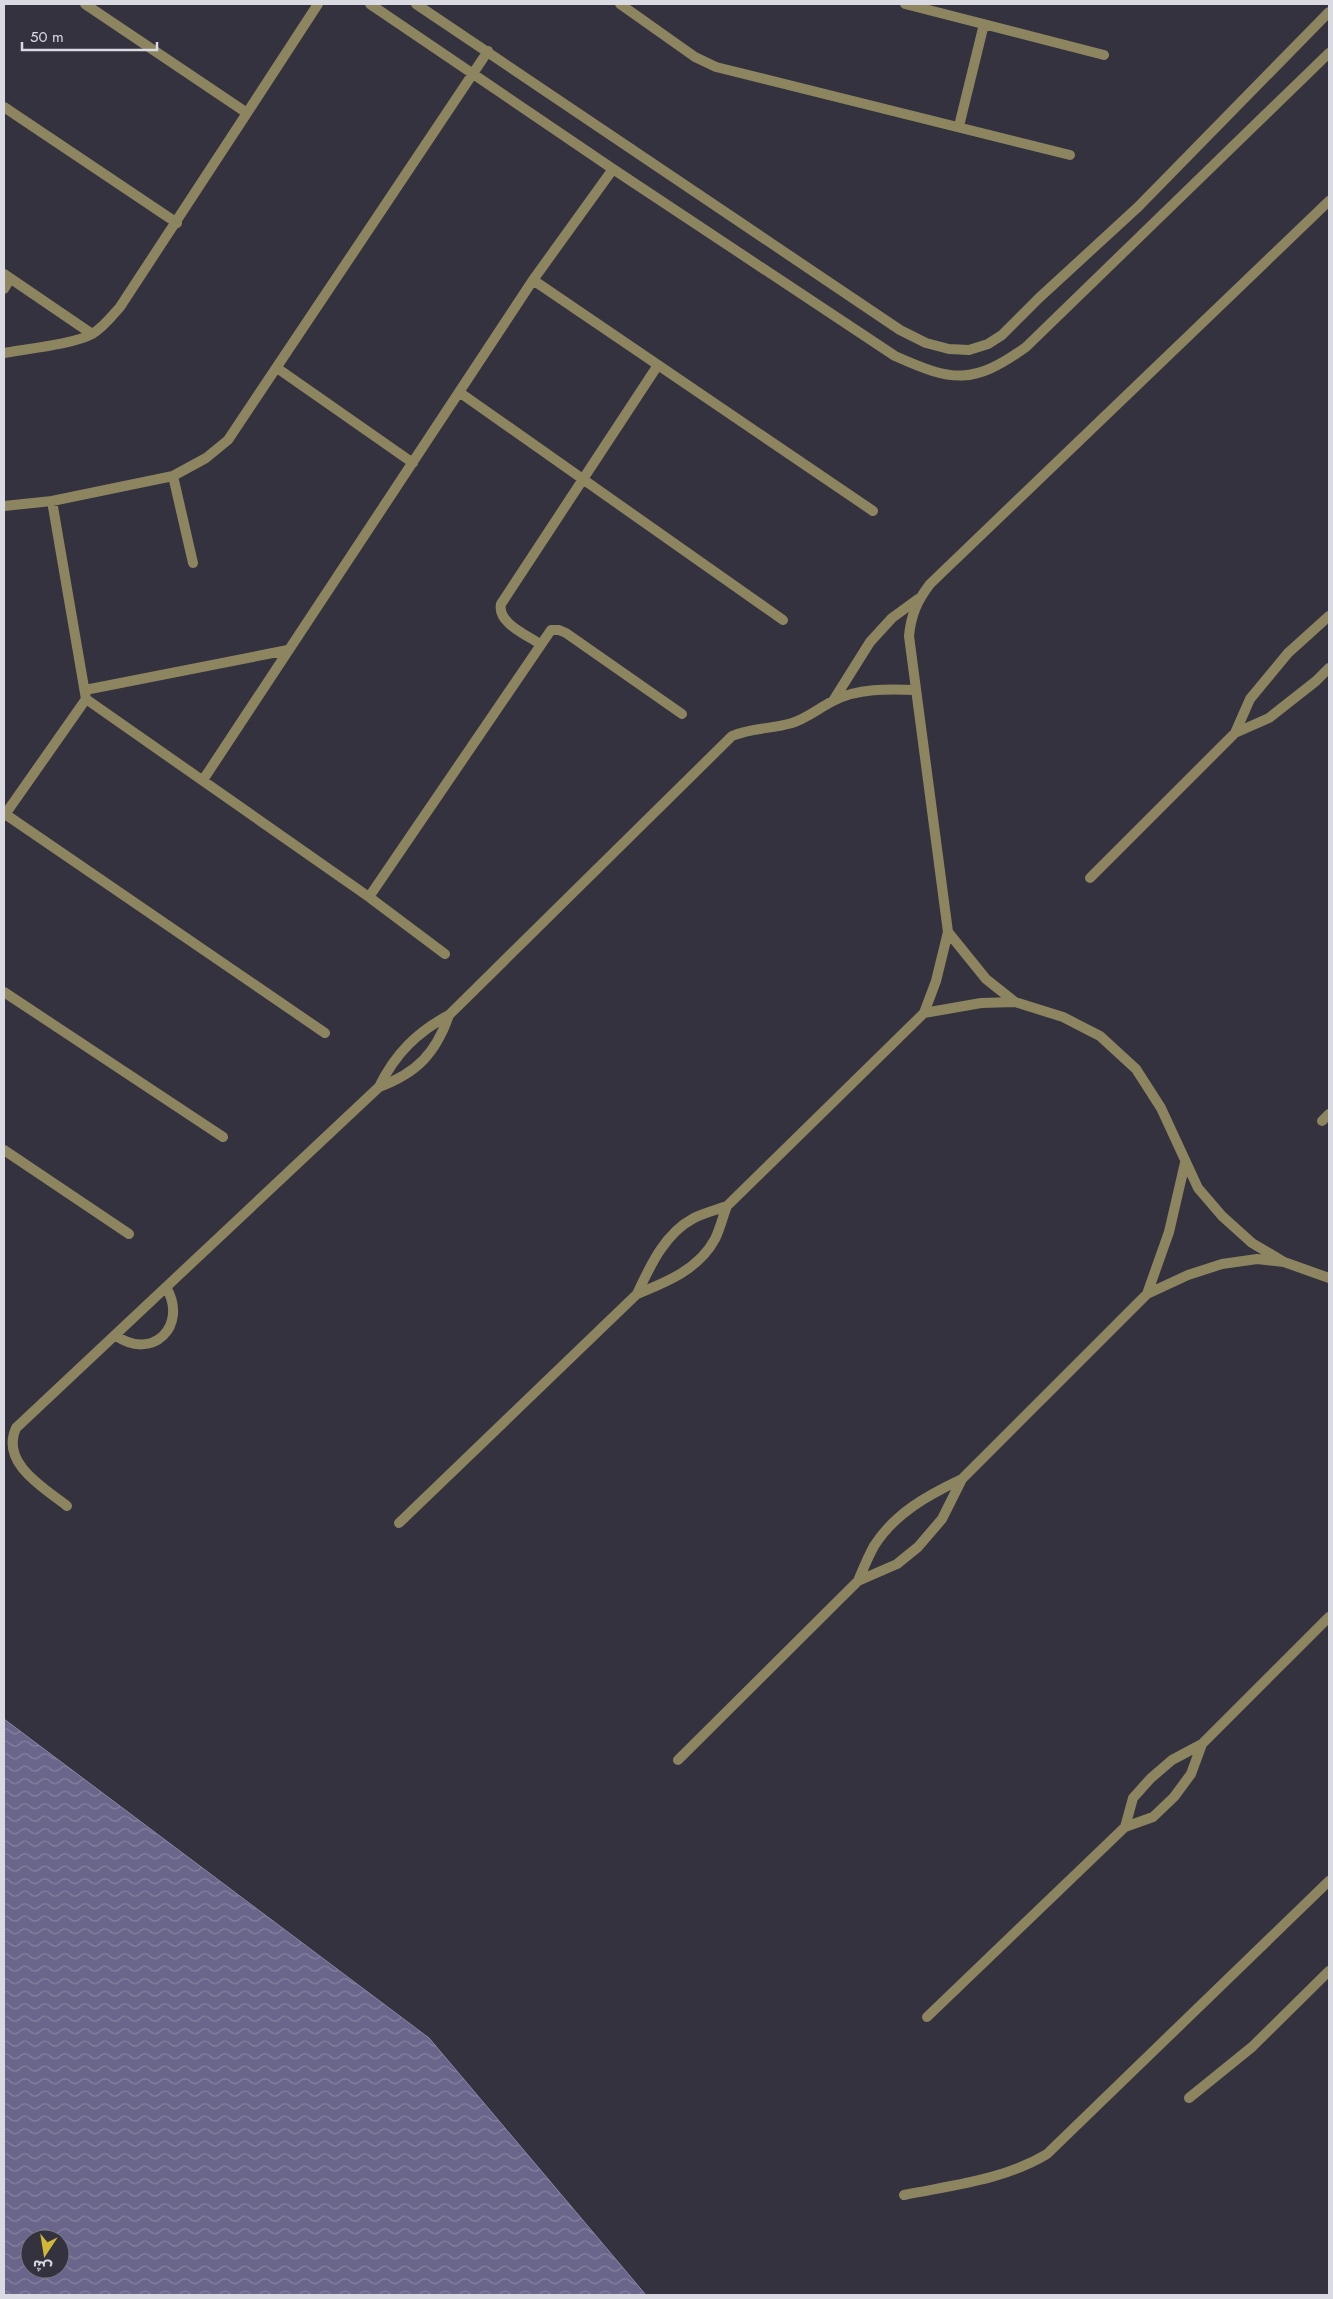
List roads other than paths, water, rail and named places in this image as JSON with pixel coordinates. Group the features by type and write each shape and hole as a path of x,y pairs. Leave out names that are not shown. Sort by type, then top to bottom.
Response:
{"lane":[{"path":"85,4 247,113"},
{"path":"4,353 66,342 92,334 120,307 177,223 318,4"},
{"path":"370,4 613,169 895,356 941,374 972,376 999,366 1026,347 1329,53"},
{"path":"416,4 900,330 926,343 969,350 988,344 1002,335 1039,298 1138,207 1329,12"},
{"path":"620,4 695,57 716,67 1070,155"},
{"path":"905,4 1104,55"},
{"path":"958,126 984,24"},
{"path":"4,506 52,501 172,476 206,458 228,440 472,72 488,51"},
{"path":"4,107 177,223"},
{"path":"203,780 533,280 613,169"},
{"path":"833,701 875,636 892,618 918,599 930,584 1329,201"},
{"path":"4,289 7,277 92,334"},
{"path":"533,280 873,511"},
{"path":"540,644 509,624 500,610 501,604 658,365"},
{"path":"277,368 413,463"},
{"path":"459,392 783,620"},
{"path":"172,476 193,563"},
{"path":"52,501 86,695 369,897 445,954"},
{"path":"399,1523 637,1294 653,1260 669,1239 693,1219 727,1206 924,1014 936,981 948,932 909,636 911,617 918,599"},
{"path":"1090,878 1235,733 1250,699 1288,653 1329,616"},
{"path":"369,897 551,630 559,630 566,633 682,714"},
{"path":"288,650 86,695 4,815 325,1033"},
{"path":"1235,733 1269,718 1316,681 1329,668"},
{"path":"379,1087 386,1071 407,1044 427,1028 449,1015 726,741 739,733 794,722 833,701 878,690 916,690"},
{"path":"948,932 986,979 1015,1002"},
{"path":"4,992 223,1138"},
{"path":"924,1014 972,1004 1015,1002 1063,1017 1100,1036 1136,1069 1161,1108 1198,1188 1222,1216 1252,1243 1284,1262 1329,1278"},
{"path":"67,1506 13,1463 10,1456 9,1440 16,1428 379,1087 411,1072 424,1061 439,1039 449,1015"},
{"path":"4,1150 129,1234"},
{"path":"1147,1294 1169,1232 1186,1163"},
{"path":"637,1294 673,1279 697,1262 715,1239 727,1206"},
{"path":"858,1581 897,1564 918,1547 942,1519 962,1479 1147,1294 1188,1275 1222,1264 1257,1259 1284,1262"},
{"path":"115,1335 123,1341 141,1345 151,1343 167,1332 174,1314 174,1305 166,1287"},
{"path":"678,1760 858,1581 875,1545 894,1522 921,1499 962,1479"},
{"path":"1125,1827 1133,1798 1151,1778 1172,1760 1202,1744 1329,1617"},
{"path":"927,2017 1125,1827 1153,1817 1174,1798 1191,1774 1202,1744"},
{"path":"904,2195 1000,2175 1028,2165 1047,2154 1329,1880"},
{"path":"1190,2098 1252,2047 1329,1971"}],"water":[{"path":"4,1719 429,2038 646,2295 4,2295"}]}
